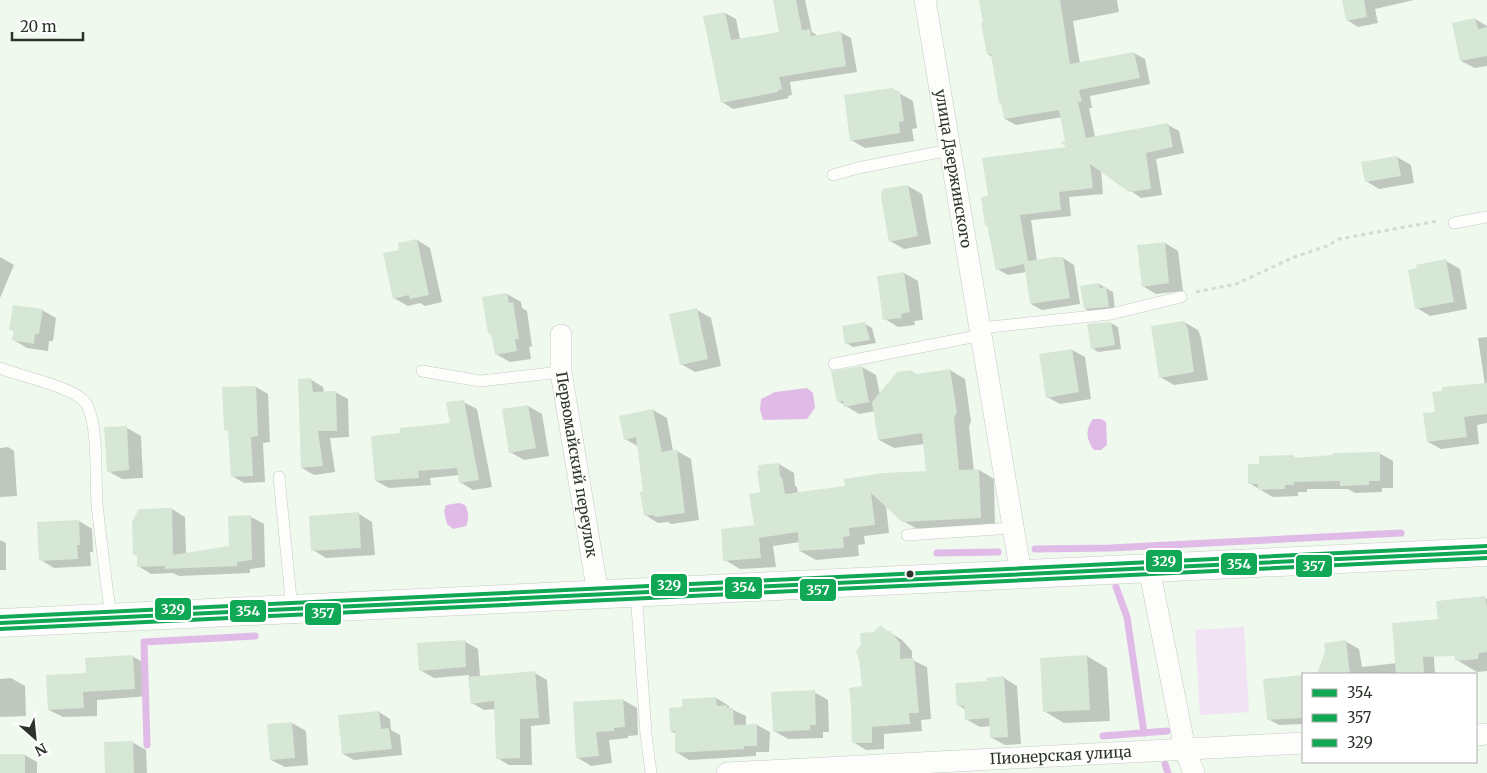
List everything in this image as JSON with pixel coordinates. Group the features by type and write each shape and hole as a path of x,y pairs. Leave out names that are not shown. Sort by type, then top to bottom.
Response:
{"street":[{"name":"улица Дзержинского","path":"925,0 1021,574"},
{"name":"Первомайский переулок","path":"561,335 561,372 598,594"},
{"path":"0,623 1487,552"},
{"path":"1149,568 1185,749 1194,773"},
{"name":"Пионерская улица","path":"728,773 812,771 1302,743"}],"lane":[{"path":"833,175 858,168 949,150"},
{"path":"1454,223 1487,217"},
{"path":"834,364 982,332 1111,314 1181,297"},
{"path":"0,368 69,391 84,401 91,416 97,503 110,618"},
{"path":"422,371 480,381 561,372"},
{"path":"279,477 292,609"},
{"path":"907,535 1013,528"},
{"path":"636,592 646,734 651,773"}],"path":[{"path":"1181,297 1207,288 1236,284 1292,258 1327,246 1339,239 1445,220 1454,223"}],"shaded area":[{"path":"807,388 813,393 815,408 807,419 763,420 760,410 761,399 775,392"},
{"path":"1093,419 1101,419 1106,422 1107,445 1101,450 1094,450 1089,442 1088,431"},
{"path":"459,503 465,505 468,520 466,526 453,529 447,524 444,511 446,505"},
{"path":"1244,627 1249,712 1200,715 1195,630"}],"building":[{"path":"773,0 796,0 802,30 810,29 811,36 841,31 846,66 779,77 782,89 778,90 778,92 721,103 703,16 725,12 731,40 779,32"},
{"path":"979,0 1060,0 1070,64 1134,52 1140,78 1079,90 1082,102 1078,102 1086,138 1168,123 1173,147 1146,153 1151,189 1129,192 1090,164 1093,188 1059,192 1061,210 1020,215 1028,261 1063,257 1070,298 1030,304 1024,264 996,270 987,225 985,226 981,197 988,196 982,158 1066,147 1061,142 1065,141 1059,110 1004,119 1001,103 999,103 991,54 987,55"},
{"path":"1342,0 1364,0 1367,17 1346,21"},
{"path":"1475,18 1478,29 1487,27 1487,56 1460,61 1452,23"},
{"path":"892,88 900,92 904,121 899,122 900,133 850,141 844,95"},
{"path":"1397,156 1401,176 1365,182 1361,162"},
{"path":"908,185 918,236 889,242 881,197 882,189"},
{"path":"417,239 429,295 410,299 409,295 393,299 383,253 399,250 398,243"},
{"path":"1165,242 1169,283 1142,287 1137,245"},
{"path":"1446,259 1454,302 1415,309 1408,270 1417,268 1416,265"},
{"path":"904,272 910,312 901,314 902,318 883,320 877,276"},
{"path":"1099,283 1100,288 1106,287 1109,307 1084,309 1080,286"},
{"path":"507,293 509,303 513,302 519,339 515,339 517,351 495,355 491,333 488,333 482,297"},
{"path":"13,305 43,309 39,334 35,334 34,344 12,340 14,330 9,330"},
{"path":"697,308 708,359 680,365 669,314"},
{"path":"1184,321 1188,329 1194,372 1159,378 1151,326"},
{"path":"865,322 870,340 845,344 842,326"},
{"path":"1111,322 1115,345 1091,349 1087,324"},
{"path":"1072,349 1079,392 1046,398 1039,354"},
{"path":"862,366 869,402 844,407 843,401 837,402 831,371"},
{"path":"950,369 957,413 954,417 959,470 979,469 981,518 902,522 871,493 875,525 849,528 850,536 843,537 844,548 799,551 798,532 759,538 761,558 723,561 721,529 754,525 749,494 760,492 758,465 779,463 780,477 782,477 785,494 845,486 844,479 883,473 926,471 922,433 878,440 872,402 897,372 911,370 916,374"},
{"path":"311,378 313,392 336,391 337,431 318,431 323,466 301,468 298,379"},
{"path":"1487,383 1487,414 1464,417 1467,437 1427,442 1423,413 1435,412 1432,392 1442,391 1442,387"},
{"path":"256,386 258,436 251,437 253,476 231,477 228,430 224,430 222,387"},
{"path":"464,400 479,480 459,483 457,468 418,471 419,478 375,481 371,436 400,433 400,428 450,423 446,402"},
{"path":"528,405 536,448 509,453 502,409"},
{"path":"653,409 662,452 677,449 685,513 656,517 653,515 644,516 640,492 643,491 636,437 624,440 619,416"},
{"path":"127,426 129,470 107,472 104,427"},
{"path":"1380,452 1380,481 1369,481 1369,485 1340,486 1340,481 1294,482 1294,485 1285,485 1285,489 1258,490 1258,484 1248,484 1248,464 1259,464 1259,456 1294,455 1294,458 1333,455 1333,453"},
{"path":"172,508 173,555 229,546 228,516 251,515 252,560 237,562 237,566 165,569 165,566 137,567 137,556 133,555 132,522 139,509"},
{"path":"359,512 361,548 311,551 309,516"},
{"path":"79,520 80,545 77,545 78,559 39,561 37,522"},
{"path":"1485,596 1487,607 1487,652 1479,653 1478,659 1456,661 1454,656 1423,657 1424,673 1396,673 1392,623 1438,619 1436,601"},
{"path":"881,625 887,631 890,631 900,643 900,659 914,658 919,713 909,713 910,724 872,727 872,743 852,743 849,688 862,686 856,651 861,645 860,633 873,632"},
{"path":"465,640 466,667 419,671 417,643"},
{"path":"1346,640 1350,673 1317,673 1325,652 1324,643"},
{"path":"133,655 135,689 83,692 84,708 48,710 46,675 86,673 85,658"},
{"path":"1087,655 1090,710 1043,712 1040,658"},
{"path":"535,671 539,718 520,719 520,758 496,759 494,701 471,704 468,677"},
{"path":"1302,675 1302,718 1267,720 1263,679"},
{"path":"1004,676 1008,737 990,738 989,718 965,720 964,706 957,706 955,683 987,681 986,678"},
{"path":"815,690 816,725 810,725 810,730 773,732 771,692"},
{"path":"716,697 717,706 727,705 727,708 733,708 734,725 757,724 757,746 744,746 744,749 675,753 675,731 670,731 669,708 682,707 682,699"},
{"path":"623,699 625,727 614,728 614,731 596,732 599,756 576,758 573,702"},
{"path":"379,711 381,729 389,728 392,749 342,754 338,715"},
{"path":"292,722 295,758 270,760 267,724"},
{"path":"133,741 134,773 105,773 104,742"},
{"path":"0,754 25,754 25,773 0,773"}],"waterway":[{"path":"1035,549 1110,548 1401,533"},
{"path":"937,553 998,552"},
{"path":"1116,587 1127,617 1144,733"},
{"path":"147,745 144,642 255,636"},
{"path":"1103,736 1167,731"},
{"path":"1165,764 1168,773"}],"transit line":[{"name":"329","path":"0,617 1487,546"},
{"name":"354","path":"0,623 1487,552"},
{"name":"357","path":"0,629 1487,558"}]}
